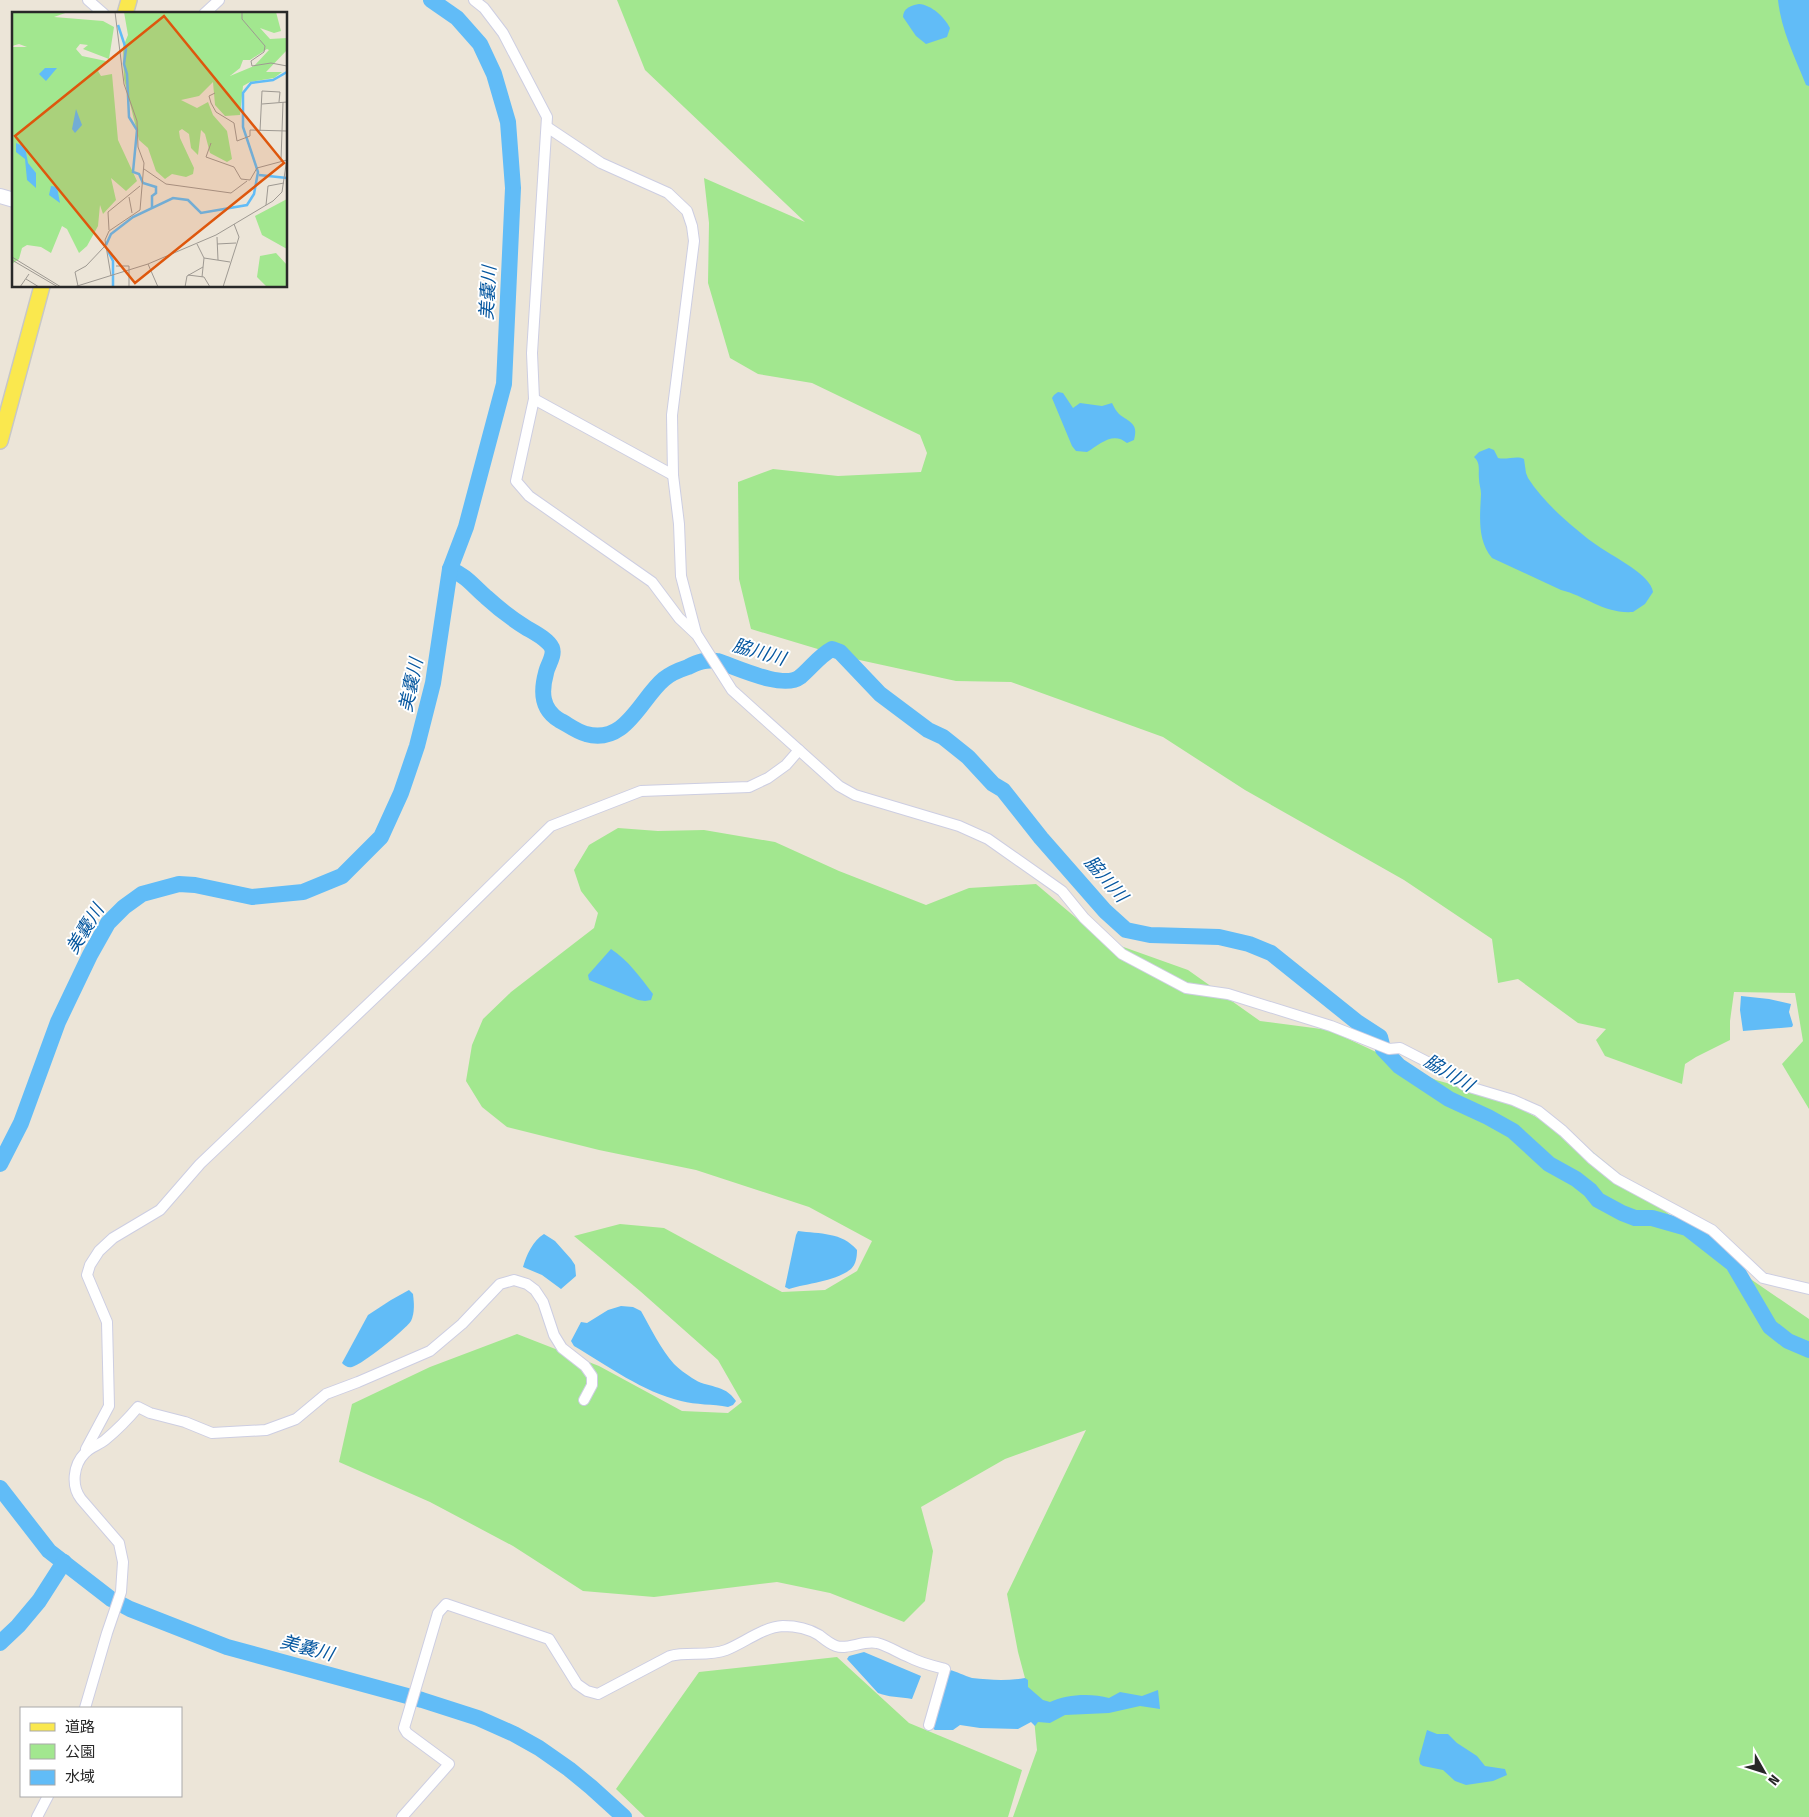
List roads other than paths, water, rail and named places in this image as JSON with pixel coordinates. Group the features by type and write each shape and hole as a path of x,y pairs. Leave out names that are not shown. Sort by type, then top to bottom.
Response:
{"main road":[{"path":"0,442 41,288"}],"street":[{"path":"88,0 102,12"},
{"path":"206,12 219,0"},
{"path":"474,0 484,8 502,33 547,117 532,353 534,399 516,481 529,496 652,582 679,618 697,635 732,690 839,786 855,795 959,826 988,839 1062,891 1084,918 1122,954 1186,988 1228,994 1331,1026 1389,1049 1400,1048 1441,1069 1466,1086 1513,1100 1538,1111 1563,1130 1591,1158 1617,1179 1712,1230 1763,1278 1809,1289"},
{"path":"547,127 601,163 668,193 687,211 692,226 694,241 672,415 672,474 679,524 681,576 697,635"},
{"path":"534,399 672,474"},
{"path":"85,1707 121,1592 123,1562 120,1543 75,1492 74,1482 78,1465 109,1406 107,1322 87,1275 90,1265 99,1251 113,1238 160,1210 200,1164 426,949 550,826 641,791 749,787 768,778 786,765 799,750"},
{"path":"87,1451 104,1441 122,1426 138,1407 150,1413 185,1422 212,1433 266,1430 296,1419 326,1394 430,1351 462,1324 500,1284 514,1280 527,1284 535,1290 543,1302 554,1335 562,1348 584,1366 592,1376 592,1385 584,1400"},
{"path":"402,1817 449,1764 406,1734 404,1728 438,1613 446,1604 549,1639 576,1684 587,1692 598,1694 670,1656 682,1652 711,1654 725,1650 766,1630 781,1626 799,1627 814,1632 836,1646 863,1642 875,1643 909,1658 945,1669 929,1725"},
{"path":"37,1817 47,1797"}],"water":[{"path":"1778,0 1809,0 1809,86 1806,85 1789,43 1782,22"},
{"path":"919,4 933,9 944,20 950,28 947,37 926,44 916,36 903,17 903,14 906,9"},
{"path":"1058,392 1063,393 1073,408 1080,403 1102,406 1112,403 1119,414 1134,426 1134,440 1127,443 1117,438 1112,438 1087,452 1076,451 1072,446 1052,398"},
{"path":"1489,448 1494,450 1498,458 1518,457 1524,459 1528,478 1556,512 1588,539 1646,579 1653,592 1645,604 1633,612 1604,608 1492,558 1484,544 1480,528 1481,494 1479,467 1474,457 1479,452"},
{"path":"611,949 629,964 644,982 653,994 651,1000 638,1000 589,980 588,975"},
{"path":"1741,996 1791,1004 1789,1012 1792,1027 1743,1031 1740,1010"},
{"path":"798,1231 830,1235 845,1240 857,1250 854,1265 851,1269 837,1277 789,1289 785,1287"},
{"path":"544,1234 555,1241 575,1265 576,1276 561,1289 542,1275 523,1267 533,1244"},
{"path":"409,1290 413,1294 414,1308 411,1321 401,1332 365,1360 352,1367 343,1364 368,1315"},
{"path":"621,1306 633,1307 641,1311 660,1345 674,1364 698,1381 726,1391 736,1401 733,1405 728,1407 693,1403 667,1397 626,1378 574,1346 571,1341 581,1322 587,1323 608,1310"},
{"path":"864,1652 921,1676 912,1699 878,1693 847,1659 849,1656"},
{"path":"949,1670 972,1678 1012,1680 1025,1678 1028,1680 1028,1687 1043,1700 1050,1702 1064,1697 1079,1695 1095,1695 1109,1698 1120,1692 1142,1696 1158,1690 1160,1709 1140,1706 1109,1713 1065,1715 1050,1723 1038,1722 1035,1726 1031,1722 1018,1729 980,1728 960,1725 953,1730 935,1730 932,1728"},
{"path":"1427,1730 1437,1734 1448,1734 1457,1743 1477,1756 1485,1766 1505,1769 1507,1775 1493,1781 1466,1785 1455,1781 1443,1770 1423,1766 1420,1764 1419,1759"}],"waterway":[{"name":"美嚢川","path":"0,1164 21,1123 58,1022 90,955 108,923 124,907 142,894 179,884 195,885 252,897 303,892 342,876 381,837 401,793 417,746 433,683 450,569 466,527 504,384 513,188 508,122 494,74 480,44 457,18 431,0"},
{"name":"脇川川","path":"450,569 466,578 500,609 550,645 553,651 543,686 546,705 553,716 586,734 600,736 612,733 622,727 664,679 699,662 717,661 759,676 783,681 800,677 832,649 840,652 880,694 928,730 943,737 968,757 993,784 1003,790 1041,838 1105,911 1126,930 1150,935 1219,937 1249,944 1271,953 1357,1022 1380,1037 1383,1049 1399,1066 1449,1099 1513,1131 1549,1164 1576,1179 1590,1190 1598,1200 1635,1218 1652,1218 1687,1228 1733,1264 1770,1327 1788,1341 1809,1350"},
{"name":"美嚢川","path":"0,1488 49,1551 111,1599 130,1609 227,1647 422,1700 478,1718 514,1734 539,1748 569,1769 624,1817"},
{"path":"0,1643 18,1626 39,1601 64,1562"}]}
